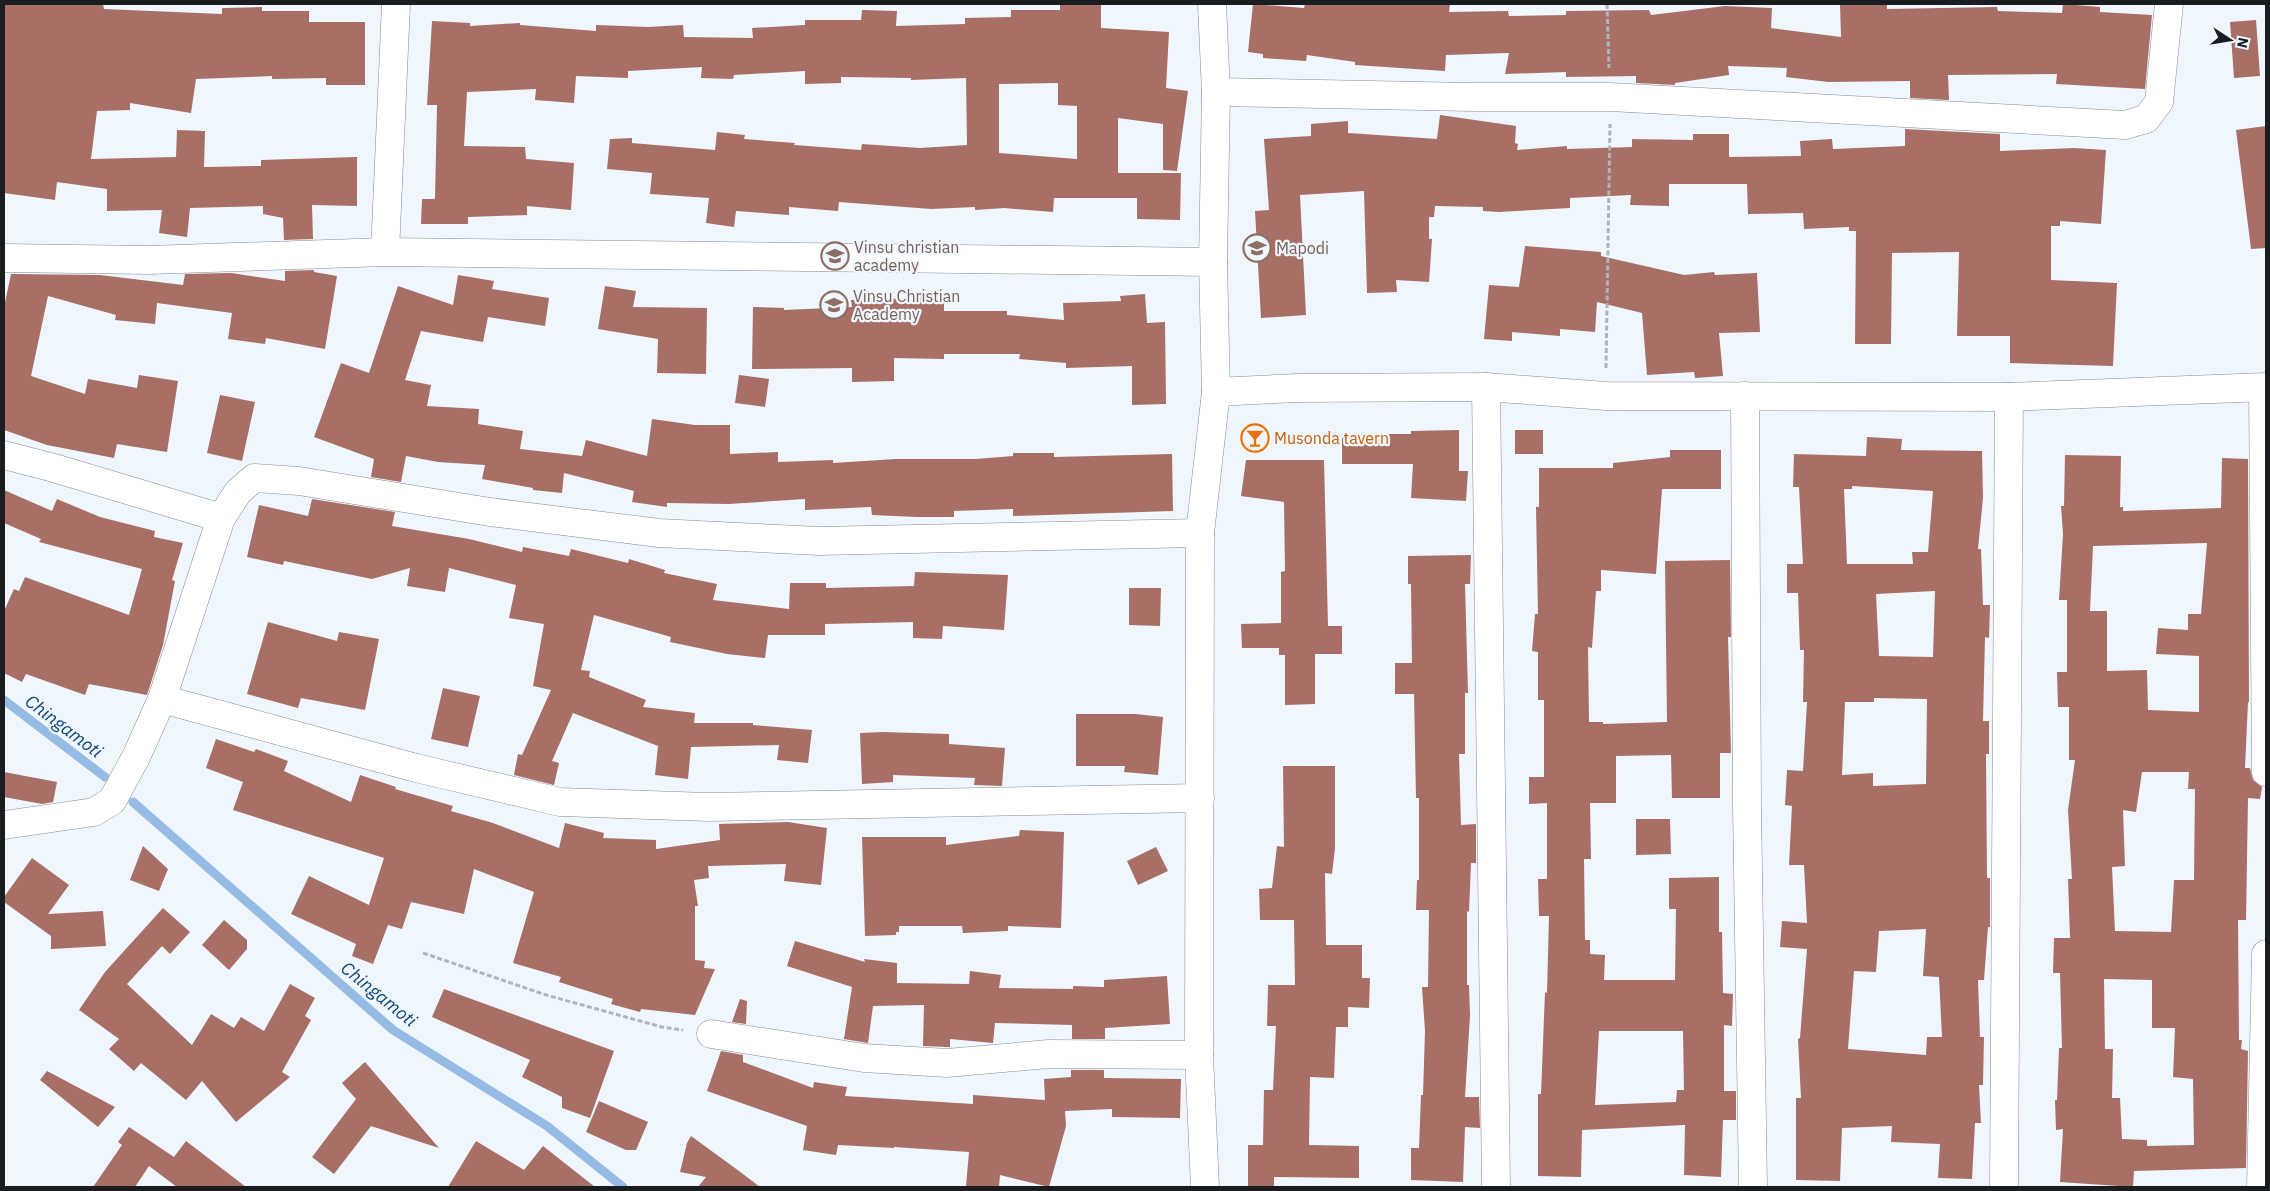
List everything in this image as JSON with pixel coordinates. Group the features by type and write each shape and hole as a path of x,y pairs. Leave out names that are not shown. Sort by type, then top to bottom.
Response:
{"street":[{"path":"385,252 396,4"},
{"path":"1204,1187 1199,1055 1200,533 1216,392 1213,262 1216,92 1212,4"},
{"path":"1216,92 1472,97 1610,97 2125,125 2146,119 2159,102 2169,4"},
{"path":"4,258 149,260 385,252 1213,262"},
{"path":"1216,392 1297,388 1486,387 1606,396 2009,397 2264,388 2266,772"},
{"path":"1486,387 1496,1187"},
{"path":"1745,396 1747,796 1754,1187"},
{"path":"2004,1187 2009,397"},
{"path":"4,455 221,518"},
{"path":"4,826 94,812 112,801 136,756 162,698 221,518 238,492 254,478 299,481 490,512 659,533 819,541 1200,533"},
{"path":"162,698 416,768 560,802 708,807 1200,798"},
{"path":"2261,1187 2266,954"},
{"path":"711,1034 864,1058 948,1063 1050,1054 1199,1055"}],"path":[{"path":"1606,396 1610,97 1607,4"},
{"path":"423,953 546,995 662,1027 711,1034"}],"building":[{"path":"4,4 103,4 104,9 222,14 222,8 262,7 262,11 309,11 309,22 365,22 365,85 326,85 326,78 272,79 272,76 196,79 191,113 130,103 130,110 97,111 91,159 176,157 177,130 205,131 204,167 261,166 261,160 357,157 357,206 312,205 313,239 284,240 283,218 263,214 263,206 190,208 187,237 159,233 162,210 107,211 107,189 57,182 55,200 4,193"},
{"path":"1060,4 1101,4 1101,28 1169,32 1166,88 1188,91 1177,171 1163,170 1163,124 1118,118 1118,173 1181,173 1180,220 1137,219 1137,198 1054,198 1053,212 1004,208 975,210 975,207 931,209 839,202 838,211 789,207 789,215 736,211 734,227 706,223 709,198 650,194 652,173 607,169 610,139 632,138 632,143 715,150 717,132 745,135 744,139 861,150 862,144 920,148 967,145 966,78 911,80 911,78 841,77 841,83 805,84 805,71 734,75 733,79 701,78 702,67 628,71 628,78 576,76 574,103 535,100 536,89 467,92 464,146 525,147 526,159 574,163 571,210 527,206 527,215 468,217 468,224 421,224 422,199 435,199 437,105 427,105 432,21 470,23 470,26 520,23 520,25 596,31 596,25 648,27 683,25 684,37 753,38 752,28 805,25 805,20 861,20 862,10 897,11 896,26 965,24 965,18 1011,17 1011,10 1060,10","holes":["1058,83 1058,105 1077,106 1077,159 999,153 999,84"]},
{"path":"1253,4 1304,8 1305,4 1450,4 1449,12 1508,11 1509,16 1566,15 1566,11 1649,10 1651,15 1725,6 1772,8 1771,28 1841,37 1840,4 1887,4 1887,9 1997,7 1998,11 2062,13 2063,4 2100,7 2100,12 2152,15 2145,89 2056,84 2057,74 1948,75 1949,100 1910,98 1910,81 1828,82 1786,77 1787,68 1728,66 1729,75 1675,83 1675,85 1636,83 1636,76 1566,77 1566,72 1505,74 1509,53 1446,55 1445,71 1355,65 1355,62 1307,55 1306,61 1263,58 1263,54 1248,52"},
{"path":"2256,20 2260,76 2234,78 2230,22"},
{"path":"1440,115 1516,126 1515,143 1518,144 1517,150 1567,146 1567,149 1632,147 1632,139 1693,140 1693,134 1729,134 1729,157 1801,156 1800,141 1832,139 1833,149 1905,146 1905,129 2000,134 2000,151 2074,148 2106,150 2101,224 2060,221 2060,226 2051,226 2051,280 2117,283 2113,366 2010,363 2010,336 1957,336 1959,252 1892,253 1891,344 1855,344 1856,231 1849,231 1849,227 1804,229 1803,213 1748,214 1747,184 1669,184 1669,206 1630,205 1631,195 1570,198 1570,208 1499,212 1483,211 1483,207 1435,206 1434,217 1429,217 1429,239 1432,239 1429,282 1396,280 1397,292 1367,293 1364,191 1300,195 1306,315 1261,318 1255,211 1269,210 1264,139 1311,136 1311,124 1348,121 1348,133 1437,139"},
{"path":"2266,126 2266,248 2251,249 2236,130"},
{"path":"1525,246 1601,252 1601,256 1684,275 1714,272 1715,275 1757,273 1760,332 1719,333 1723,376 1695,378 1694,372 1647,375 1642,313 1597,302 1595,332 1560,329 1560,336 1512,332 1512,341 1484,339 1489,285 1519,287"},
{"path":"314,270 314,272 337,276 325,349 266,338 265,344 228,339 232,313 157,303 155,324 115,320 116,315 48,296 31,376 85,394 88,379 137,388 139,375 178,381 167,452 117,444 114,458 47,445 4,430 4,307 11,274 100,275 183,285 185,274 231,273 285,281 285,271"},
{"path":"458,275 494,281 492,289 549,298 545,326 488,317 483,342 421,331 405,380 431,385 427,406 479,409 478,424 523,431 520,449 582,456 586,440 647,456 652,419 695,425 730,425 730,454 778,452 778,462 833,460 833,463 896,459 976,459 1013,456 1013,453 1054,453 1054,457 1172,454 1173,511 1013,516 1013,509 954,511 954,517 916,517 872,515 871,507 805,510 805,499 729,504 667,503 667,507 632,502 634,491 564,473 562,493 533,490 533,488 482,479 485,465 438,462 406,456 401,482 371,477 374,459 314,437 341,363 369,373 398,286 453,305"},
{"path":"605,286 636,291 633,307 707,308 706,374 657,373 658,339 598,329"},
{"path":"914,292 944,292 944,311 1007,311 1007,315 1064,320 1063,303 1121,301 1120,296 1145,294 1147,323 1165,322 1166,404 1132,405 1132,366 1066,368 1066,363 1019,359 1020,354 944,354 944,359 894,358 894,381 852,382 852,368 752,369 753,307 784,308 784,310 852,307 851,300 914,298"},
{"path":"739,375 769,379 765,407 735,403"},
{"path":"220,395 255,402 242,461 207,453"},
{"path":"1459,430 1459,471 1468,471 1466,501 1411,498 1413,464 1342,464 1342,434 1411,434 1411,431"},
{"path":"1515,430 1543,430 1543,454 1515,454"},
{"path":"1867,437 1902,439 1901,450 1982,451 1983,498 1978,549 1981,549 1983,605 1990,605 1989,638 1985,637 1983,721 1989,721 1989,754 1986,754 1987,878 1990,878 1990,927 1988,927 1984,980 1978,980 1980,1037 1984,1037 1983,1085 1979,1085 1981,1123 1975,1123 1972,1179 1938,1178 1940,1144 1891,1142 1892,1126 1842,1128 1840,1181 1796,1180 1796,1098 1801,1098 1798,1039 1800,1038 1807,949 1780,947 1782,921 1807,923 1804,865 1789,865 1792,806 1785,805 1787,770 1803,771 1807,702 1803,702 1804,650 1800,650 1798,593 1787,593 1787,564 1803,564 1799,487 1793,487 1794,454 1866,456","holes":["1852,486 1933,491 1928,552 1912,552 1913,564 1847,564 1844,489 1852,489","1935,591 1933,657 1879,656 1876,594","1874,698 1927,699 1926,784 1873,786 1873,773 1842,775 1845,702 1874,702","1926,929 1923,976 1939,977 1942,1037 1927,1037 1926,1055 1848,1049 1854,971 1876,972 1879,931"]},
{"path":"1670,450 1721,450 1721,489 1662,489 1656,574 1601,570 1601,591 1596,591 1592,648 1588,647 1589,722 1603,722 1603,724 1667,722 1665,561 1730,560 1731,637 1728,637 1731,753 1720,753 1720,798 1672,798 1671,755 1616,756 1616,803 1590,803 1591,859 1584,859 1585,940 1590,940 1590,954 1605,955 1604,980 1675,980 1676,909 1669,909 1669,878 1719,877 1719,932 1722,932 1723,993 1733,994 1732,1026 1724,1025 1724,1091 1736,1091 1736,1120 1723,1120 1721,1177 1684,1175 1685,1125 1582,1130 1581,1177 1538,1176 1538,1094 1541,1094 1549,916 1539,916 1538,879 1547,879 1547,803 1529,804 1529,777 1544,777 1544,700 1538,700 1538,652 1532,651 1535,614 1538,614 1536,507 1539,507 1539,468 1613,468 1613,463 1670,457","holes":["1599,1031 1683,1031 1684,1090 1677,1090 1676,1102 1595,1105"]},
{"path":"2065,455 2121,456 2120,507 2123,507 2123,511 2221,508 2222,458 2248,459 2249,702 2245,768 2250,768 2253,780 2262,787 2260,799 2248,798 2246,920 2238,920 2239,1040 2242,1040 2241,1049 2248,1051 2246,1168 2134,1171 2133,1187 2060,1182 2063,1129 2056,1130 2055,1100 2057,1100 2059,1048 2062,1048 2060,973 2053,973 2054,938 2070,938 2068,879 2072,879 2068,810 2075,760 2069,760 2069,707 2058,707 2057,672 2067,672 2067,600 2059,600 2063,534 2061,506 2064,506","holes":["2207,543 2201,614 2188,614 2188,630 2158,628 2156,654 2199,656 2199,712 2148,710 2147,670 2107,671 2107,611 2090,611 2093,546","2142,772 2189,772 2188,789 2195,789 2194,880 2174,880 2171,932 2115,931 2112,867 2125,866 2123,810 2136,812","2104,979 2152,980 2152,1028 2175,1028 2173,1077 2193,1079 2194,1145 2147,1146 2147,1140 2122,1139 2120,1098 2112,1098 2113,1049 2105,1049"]},
{"path":"1246,460 1324,460 1328,626 1342,626 1342,654 1315,654 1315,704 1285,705 1285,655 1279,655 1279,648 1242,648 1241,624 1281,623 1281,572 1285,571 1284,502 1241,496"},
{"path":"4,490 52,511 57,499 100,517 155,531 154,537 183,543 172,580 175,581 163,645 147,695 89,684 85,695 26,674 22,682 4,673 4,611 14,589 19,591 25,577 129,615 142,569 39,542 41,539 4,523"},
{"path":"312,499 395,512 392,526 469,539 522,552 523,547 569,556 571,549 628,563 629,559 665,570 664,573 717,584 713,600 789,609 790,583 826,583 826,588 914,586 915,572 1008,575 1004,630 943,626 942,639 913,638 913,622 825,624 825,635 768,635 765,658 727,654 670,642 671,637 594,615 581,670 590,671 589,677 646,700 643,707 695,713 694,723 753,723 753,725 812,730 808,763 777,760 779,745 691,747 688,779 655,775 658,746 573,713 552,761 559,763 554,785 514,775 518,754 522,755 551,690 533,686 544,624 509,618 516,585 449,568 445,592 407,586 410,568 372,579 284,561 283,565 247,557 259,505 308,516"},
{"path":"1471,555 1470,584 1465,584 1468,693 1465,693 1465,754 1459,754 1461,825 1476,824 1476,863 1471,863 1469,912 1467,911 1467,985 1469,985 1470,1015 1465,1097 1479,1097 1480,1128 1465,1127 1463,1182 1411,1180 1411,1148 1419,1148 1421,1095 1423,1095 1425,1031 1422,987 1428,987 1429,910 1416,910 1417,880 1419,880 1419,798 1416,798 1414,694 1395,694 1395,663 1412,663 1411,584 1408,584 1408,556"},
{"path":"1129,588 1161,588 1160,626 1129,625"},
{"path":"268,622 337,641 339,632 379,639 365,710 301,698 298,708 247,694"},
{"path":"443,688 480,696 468,747 431,739"},
{"path":"1076,714 1136,714 1163,717 1158,775 1124,772 1125,766 1076,766"},
{"path":"860,733 949,734 949,744 1005,748 1002,786 974,785 975,778 893,775 893,782 862,784"},
{"path":"216,739 254,752 256,749 288,761 284,771 351,802 360,775 396,787 395,789 453,806 451,811 493,823 559,848 565,823 604,833 603,838 656,840 656,849 720,840 719,824 788,822 827,828 821,885 784,881 786,864 708,866 709,878 694,880 698,906 695,906 695,960 705,961 704,968 715,969 695,1015 641,1009 640,1012 611,1004 613,999 559,982 561,977 513,963 534,892 474,869 464,914 411,902 402,929 388,925 373,964 352,956 356,944 291,914 309,876 369,905 384,858 233,810 243,782 206,768"},
{"path":"1283,766 1335,766 1335,848 1332,874 1325,873 1326,945 1362,945 1362,978 1370,978 1369,1008 1348,1007 1348,1027 1336,1027 1334,1078 1310,1077 1309,1145 1359,1146 1359,1178 1274,1177 1274,1187 1248,1187 1248,1145 1263,1145 1264,1090 1273,1090 1276,1026 1267,1026 1268,985 1295,985 1294,920 1260,920 1259,889 1272,888 1277,846 1284,847"},
{"path":"4,772 57,782 53,802 42,804 4,797"},
{"path":"1636,819 1670,819 1671,854 1636,855"},
{"path":"1020,830 1064,832 1061,928 1008,926 1008,931 963,933 962,926 899,926 899,932 896,932 896,935 865,936 862,837 946,837 946,845 1019,836"},
{"path":"143,846 168,869 159,891 130,880"},
{"path":"1156,847 1168,871 1138,885 1127,861"},
{"path":"32,858 69,885 48,914 103,911 106,946 51,949 51,936 4,902 4,897"},
{"path":"163,908 190,932 170,954 162,946 127,984 192,1045 211,1014 234,1028 241,1017 264,1031 290,984 315,998 305,1016 311,1020 282,1072 290,1077 236,1122 202,1081 186,1100 141,1063 134,1071 109,1049 119,1039 79,1010 105,972"},
{"path":"224,920 247,940 247,949 229,970 202,945"},
{"path":"795,941 865,962 864,959 897,963 897,983 969,984 970,971 1001,975 999,988 1073,989 1073,986 1104,987 1104,980 1167,976 1170,1024 1105,1028 1105,1039 1072,1039 1072,1025 995,1023 993,1043 950,1039 950,1047 923,1046 924,1005 873,1006 868,1043 844,1039 852,987 787,966"},
{"path":"444,989 614,1051 590,1118 562,1108 562,1097 522,1077 530,1060 432,1017"},
{"path":"740,999 747,1001 746,1024 732,1022"},
{"path":"721,1051 743,1055 743,1062 813,1088 814,1082 847,1087 845,1096 973,1104 973,1095 1045,1100 1044,1079 1071,1077 1071,1070 1104,1070 1104,1078 1181,1079 1180,1118 1112,1117 1112,1109 1065,1111 1066,1126 1049,1187 1000,1175 999,1187 966,1186 969,1152 838,1145 836,1155 803,1150 807,1126 707,1091"},
{"path":"365,1062 439,1148 371,1126 334,1174 312,1157 356,1099 342,1083"},
{"path":"47,1071 115,1107 98,1127 40,1080"},
{"path":"599,1101 648,1122 636,1150 626,1150 586,1132"},
{"path":"129,1127 174,1157 186,1141 246,1187 177,1187 149,1166 135,1187 93,1187 122,1145 118,1142"},
{"path":"691,1136 760,1187 698,1187 706,1177 680,1172 687,1143"},
{"path":"476,1141 524,1170 543,1146 595,1187 448,1187"}],"waterway":[{"name":"Chingamoti","path":"4,700 105,777"},
{"name":"Chingamoti","path":"133,802 393,1030 547,1126 623,1187"}],"place":[{"name":"Mapodi","path":"1257,248"},
{"name":"Vinsu christian academy","path":"835,256"},
{"name":"Vinsu Christian Academy","path":"834,305"},
{"name":"Musonda tavern","path":"1255,438"}]}
